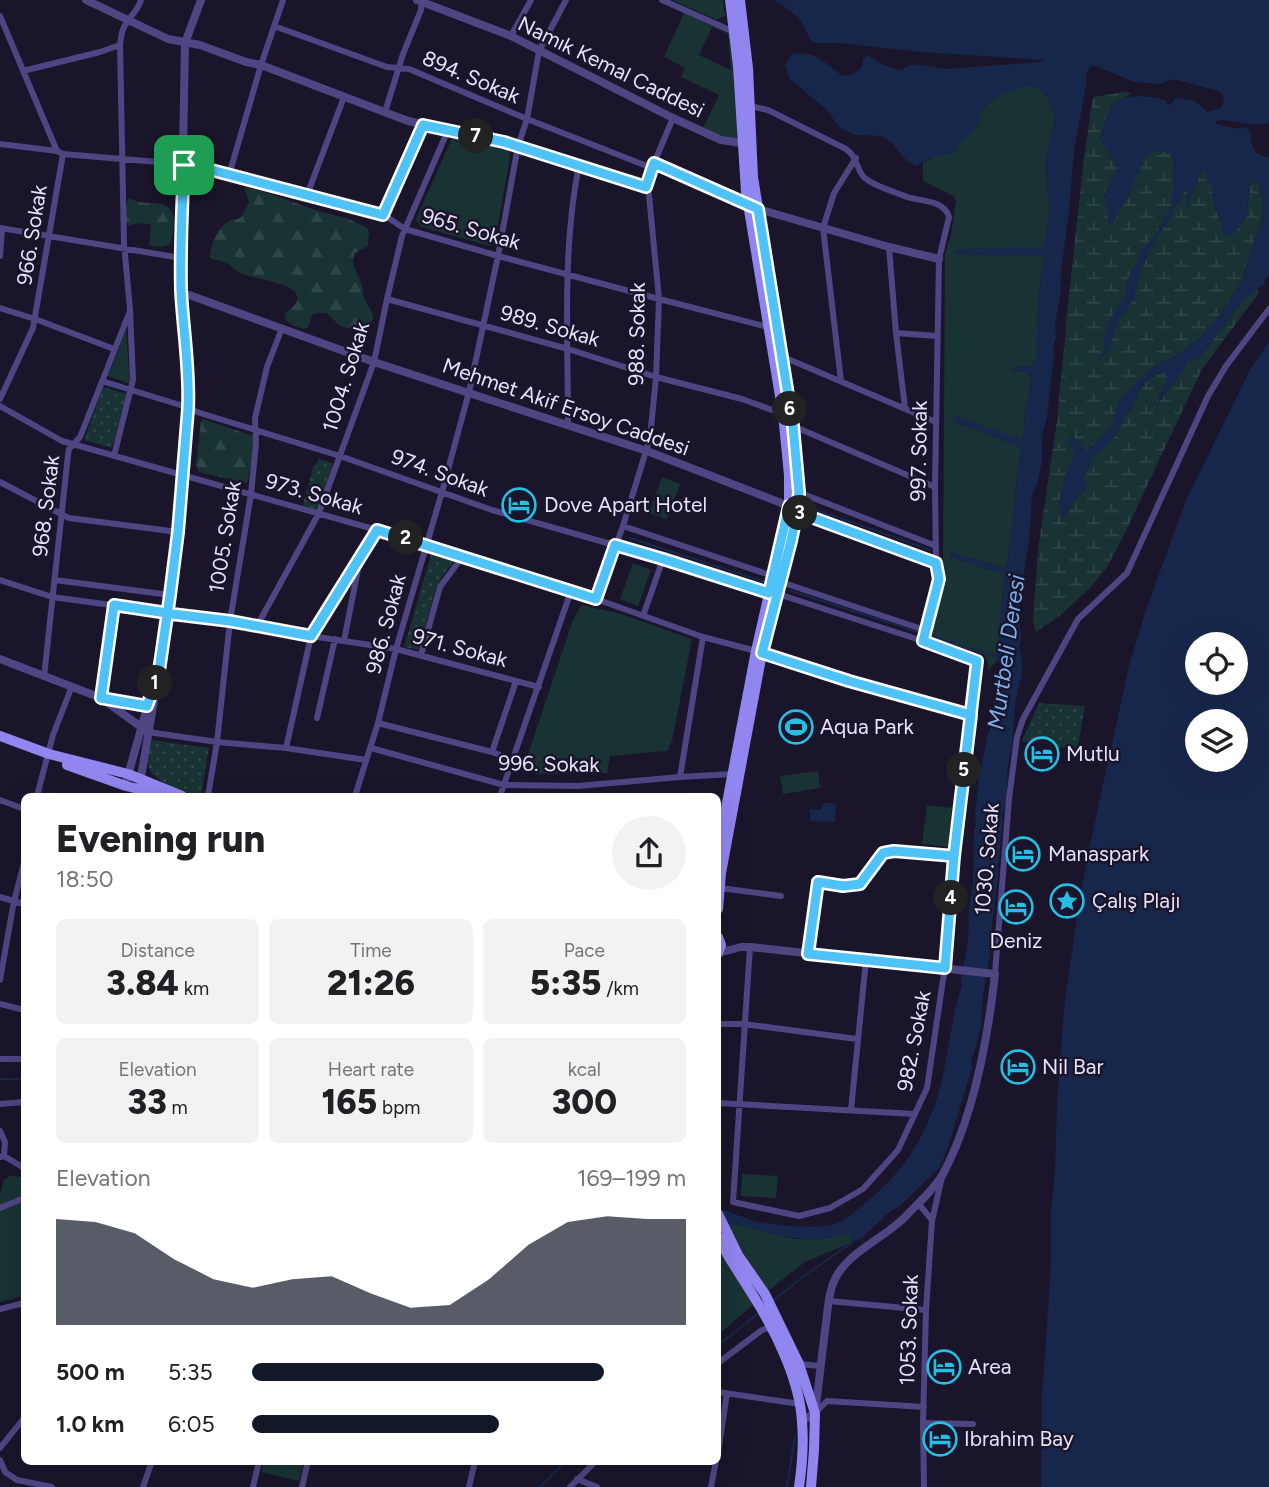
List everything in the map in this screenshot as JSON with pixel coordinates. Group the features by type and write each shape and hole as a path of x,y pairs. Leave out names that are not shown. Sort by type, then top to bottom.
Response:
{"main road":[{"path":"721,834 759,652 799,492 793,426 747,144 730,0"},
{"path":"740,0 750,106 747,204 783,414 793,509"},
{"path":"721,879 759,652"},
{"path":"0,736 49,754 128,774 138,788 156,793"},
{"path":"49,754 60,762 126,791 138,788 166,793"},
{"path":"721,1234 737,1255 799,1364 815,1413 811,1487"},
{"path":"770,1314 772,1327 788,1363 800,1404 802,1464 799,1487"}],"street":[{"path":"86,0 168,38 200,45 261,65 423,125 519,146 646,187 673,118"},
{"path":"114,456 133,380 124,248 120,45 122,30 136,12 141,0"},
{"path":"126,791 128,774 144,729 159,671 178,532 189,389 181,292 185,43 201,0"},
{"path":"229,175 283,0"},
{"path":"511,36 531,0"},
{"name":"986. Sokak","path":"356,793 371,748 396,649 469,392 519,146 527,120 539,51 566,0"},
{"path":"662,0 735,32"},
{"path":"385,112 398,68 421,10 421,1"},
{"name":"Namık Kemal Caddesi","path":"421,1 511,36 721,140 747,144"},
{"path":"0,16 60,153"},
{"name":"894. Sokak","path":"274,26 387,67 410,69 527,120 653,166"},
{"path":"0,37 9,37"},
{"path":"23,71 120,45"},
{"path":"307,195 344,97"},
{"path":"750,106 768,110 846,149 856,158 834,193 823,228 841,381"},
{"path":"383,215 423,125"},
{"name":"1004. Sokak","path":"257,626 319,513 374,362 402,236 449,130"},
{"name":"965. Sokak","path":"0,144 123,160 194,165 383,215 405,229 498,256 768,327"},
{"name":"966. Sokak","path":"0,399 30,336 35,319 50,236 60,153"},
{"name":"997. Sokak","path":"856,158 862,175 869,180 908,198 931,202 944,208 949,217 939,259 935,487 936,563 939,579 923,641"},
{"path":"568,424 568,274 579,165"},
{"path":"653,166 758,209 939,259"},
{"name":"988. Sokak","path":"596,599 623,526 650,438 659,299 646,187"},
{"path":"0,256 1,228 181,257"},
{"path":"889,247 905,408"},
{"name":"Mehmet Akif Ersoy Caddesi","path":"181,292 374,362 647,451 936,563"},
{"name":"989. Sokak","path":"387,299 568,349 656,377 742,399 783,414"},
{"path":"0,308 114,349"},
{"name":"968. Sokak","path":"44,677 68,455 80,437 130,309"},
{"name":"1030. Sokak","path":"995,974 1017,737 1078,620 1127,573 1208,396 1226,366 1269,309"},
{"name":"1005. Sokak","path":"209,793 218,742 230,621 251,494 256,443 255,418 267,367 282,328"},
{"path":"896,333 937,336"},
{"path":"781,356 936,422"},
{"name":"974. Sokak","path":"102,381 340,456 503,514 774,593 977,661"},
{"name":"973. Sokak","path":"0,406 51,436 73,444 427,545 596,599 703,637 971,715"},
{"path":"793,426 935,487"},
{"path":"0,482 69,518 178,532"},
{"path":"799,492 936,546"},
{"path":"623,526 925,630"},
{"path":"286,748 311,636 377,530"},
{"path":"421,655 440,587 463,556"},
{"path":"344,641 360,559"},
{"path":"643,616 663,559"},
{"path":"55,579 170,595"},
{"name":"971. Sokak","path":"0,580 52,597 230,621 396,649 539,687"},
{"path":"501,793 571,591"},
{"path":"101,698 114,605"},
{"path":"680,776 703,637"},
{"path":"317,718 335,639"},
{"path":"0,659 101,698 150,707"},
{"name":"982. Sokak","path":"738,1104 733,1202 799,1216 830,1208 863,1189 898,1150 927,1087 945,968 954,856 977,661"},
{"path":"492,752 516,681"},
{"path":"38,793 53,735 72,686"},
{"path":"101,698 144,729 218,742 286,748 366,760"},
{"path":"378,723 492,752 513,760"},
{"path":"138,788 144,729"},
{"name":"996. Sokak","path":"371,748 504,785 578,786 732,774"},
{"path":"578,786 579,793"},
{"path":"0,800 21,808"},
{"path":"808,954 818,882 843,886 860,884 883,853 894,851 954,856"},
{"path":"0,980 21,874"},
{"path":"721,888 781,897"},
{"path":"0,897 21,903"},
{"path":"721,938 745,947 995,974 974,1092 942,1175 898,1224 844,1265 834,1279 815,1413"},
{"path":"721,952 745,947"},
{"path":"738,1104 744,1024 745,947"},
{"path":"851,1110 866,960"},
{"path":"0,1004 21,1009"},
{"path":"721,1024 744,1024 857,1039"},
{"path":"0,1059 21,1059"},
{"path":"0,1104 21,1102"},
{"path":"721,1103 915,1114"},
{"path":"0,1131 5,1142 2,1156 21,1166"},
{"name":"1053. Sokak","path":"924,1487 926,1310 932,1221 942,1175"},
{"path":"0,1208 21,1199"},
{"path":"918,1203 932,1221"},
{"path":"829,1301 926,1310"},
{"path":"0,1309 21,1304"},
{"path":"721,1361 766,1328 772,1327"},
{"path":"799,1364 821,1366"},
{"path":"721,1392 800,1404"},
{"path":"721,1433 727,1393"},
{"path":"802,1421 827,1401 924,1407"},
{"path":"0,1448 21,1422"},
{"path":"923,1423 973,1424"},
{"path":"0,1460 5,1472 17,1480 52,1487"},
{"path":"143,1487 151,1465"},
{"path":"253,1487 258,1465"},
{"path":"302,1487 307,1465"},
{"path":"469,1487 474,1465"},
{"path":"570,1487 592,1465"},
{"path":"711,1487 715,1465"},
{"path":"577,1479 597,1487"}],"green space":[{"path":"672,0 723,0 725,16 717,20"},
{"path":"684,13 732,35 738,136 736,139 703,128 719,95 681,77 685,68 664,57","holes":["712,27 728,34 731,70 699,55"]},
{"path":"1034,85 1047,97 1055,119 1046,156 1050,204 1044,248 955,249 956,254 1044,255 1038,305 1036,358 1032,367 1014,366 1015,371 1026,372 1032,380 1023,441 954,416 953,421 1021,447 1006,568 950,552 950,557 1004,574 998,649 995,663 988,670 987,659 983,654 934,639 932,636 945,577 945,254 956,200 923,181 923,162 955,152 977,116 994,99 1018,88"},
{"path":"1132,93 1111,106 1099,138 1117,169 1104,196 1110,226 1129,195 1145,156 1157,149 1171,154 1174,163 1172,209 1179,202 1187,185 1187,208 1203,169 1212,187 1214,207 1224,235 1246,219 1251,180 1258,183 1262,197 1262,218 1241,282 1220,315 1199,339 1173,358 1152,367 1119,400 1111,430 1090,448 1086,451 1072,436 1075,452 1064,479 1064,490 1059,502 1064,519 1075,499 1087,487 1083,479 1093,457 1115,436 1147,381 1164,372 1168,378 1158,399 1188,363 1202,355 1243,300 1257,289 1259,293 1202,369 1107,567 1090,588 1063,613 1036,632 1033,620 1038,550 1057,420 1084,158 1093,97"},
{"path":"452,138 501,147 509,152 495,241 490,246 422,227 417,222"},
{"path":"244,187 346,218 366,227 369,231 368,246 355,253 353,262 373,317 371,322 347,329 327,313 317,313 312,315 308,328 296,326 285,319 285,314 297,302 297,296 289,287 240,273 222,261 210,258 212,245 221,227 242,216 249,202"},
{"path":"129,198 138,202 164,205 171,210 174,222 171,243 160,247 149,245 151,225 140,223 129,226 126,222 126,205"},
{"path":"126,330 130,384 108,376"},
{"path":"103,387 127,394 112,448 84,440"},
{"path":"203,419 253,436 246,483 199,472 196,465"},
{"path":"319,459 332,463 332,468 322,505 312,510 303,505 313,468"},
{"path":"662,477 680,484 667,519 649,513"},
{"path":"432,552 455,559 435,591 419,650 404,647"},
{"path":"633,563 651,570 638,606 620,599"},
{"path":"581,605 621,614 692,639 672,741 667,751 610,756 607,773 536,774 524,766 573,620"},
{"path":"1039,703 1085,706 1077,750 1022,741"},
{"path":"152,740 209,748 202,793 192,793 157,779 149,768"},
{"path":"818,771 820,788 783,794 780,776"},
{"path":"927,805 952,808 948,847 922,844"},
{"path":"742,1174 778,1176 776,1198 741,1196"},
{"path":"9,1176 21,1177 21,1297 0,1302 0,1195 4,1180"},
{"path":"721,1222 743,1224 796,1239 830,1238 850,1234 853,1242 805,1262 721,1332"},
{"path":"263,1465 303,1465 299,1481 261,1472"}],"water":[{"path":"773,0 1269,0 1269,123 1218,120 1215,124 1245,127 1251,133 1254,150 1264,157 1269,157 1269,276 1264,284 1243,300 1202,355 1188,363 1156,407 1168,377 1164,372 1147,381 1115,436 1093,457 1083,479 1087,486 1075,499 1063,520 1059,502 1064,479 1075,452 1068,439 1072,435 1086,451 1090,448 1111,430 1119,400 1152,367 1173,358 1199,339 1220,315 1241,282 1262,218 1262,197 1258,183 1251,180 1246,219 1232,236 1224,236 1214,207 1212,187 1203,170 1186,212 1187,187 1153,244 1139,275 1134,299 1118,321 1109,350 1097,361 1105,348 1103,342 1111,318 1126,293 1127,281 1138,261 1139,253 1157,233 1172,206 1174,163 1171,154 1157,149 1145,156 1129,195 1110,227 1104,196 1117,169 1099,138 1108,112 1117,102 1138,96 1167,101 1170,105 1176,98 1194,100 1207,112 1221,108 1224,103 1223,95 1218,91 1174,79 1160,84 1134,82 1094,65 1086,75 1074,151 1060,298 1055,324 1056,337 1047,417 1042,436 1042,462 1032,495 1029,540 1018,611 1022,672 1015,703 1007,771 992,942 982,1002 981,1027 971,1059 972,1068 939,1168 902,1204 862,1238 853,1242 850,1234 803,1239 741,1225 728,1225 721,1210 776,1225 819,1227 838,1223 879,1191 904,1164 923,1133 937,1099 962,985 968,942 975,814 980,772 998,687 1001,661 995,663 1004,574 950,557 950,552 1006,568 1021,447 953,421 953,415 1023,440 1032,380 1026,372 1011,369 1014,366 1032,367 1036,358 1038,305 1044,256 956,254 955,249 1044,247 1050,204 1046,156 1055,119 1047,97 1034,85 1011,91 984,107 979,114 980,121 968,139 963,138 955,152 930,158 917,166 907,161 892,143 882,136 856,135 840,128 826,109 790,79 785,65 792,54 814,56 843,76 852,75 862,67 863,58 868,55 883,65 899,70 914,64 945,69 1043,60 814,43 795,15"},
{"path":"1269,342 1269,1487 1041,1487 1042,1397 1051,1266 1057,1105 1064,1008 1077,917 1129,666 1186,500 1251,368"},
{"path":"824,803 836,805 835,822 810,821 810,809 821,810"}],"waterway":[{"path":"809,507 930,550"},
{"path":"630,538 765,582"},
{"path":"789,590 921,633"},
{"path":"934,637 996,656"},
{"name":"Murtbeli Deresi","path":"0,1079 21,1079"},
{"path":"773,1301 853,1242"},
{"path":"721,1343 758,1314"},
{"path":"787,1487 795,1437"},
{"path":"540,1487 562,1465"}],"place":[{"name":"Dove Apart Hotel","path":"519,505"},
{"name":"Aqua Park","path":"796,727"},
{"name":"Mutlu","path":"1042,754"},
{"name":"Manaspark","path":"1023,854"},
{"name":"Çalış Plajı","path":"1067,901"},
{"name":"Deniz","path":"1016,907"},
{"name":"Nil Bar","path":"1018,1067"},
{"name":"Area","path":"944,1367"},
{"name":"Ibrahim Bay","path":"940,1439"}],"route":[{"path":"184,165 181,292 189,389 178,532 170,595 167,613 159,671 147,706 101,698 114,605 167,613 172,614 230,621 311,636 377,530 596,599 615,545 769,593 789,506 797,512 936,563 939,579 923,641 977,661 954,856 945,968 808,954 818,882 843,886 860,884 883,853 894,851 954,856 971,715 907,698 849,681 762,653 791,541 797,512 799,492 793,426 758,209 654,163 646,187 504,142 423,125 383,215 194,165 184,165"}]}
